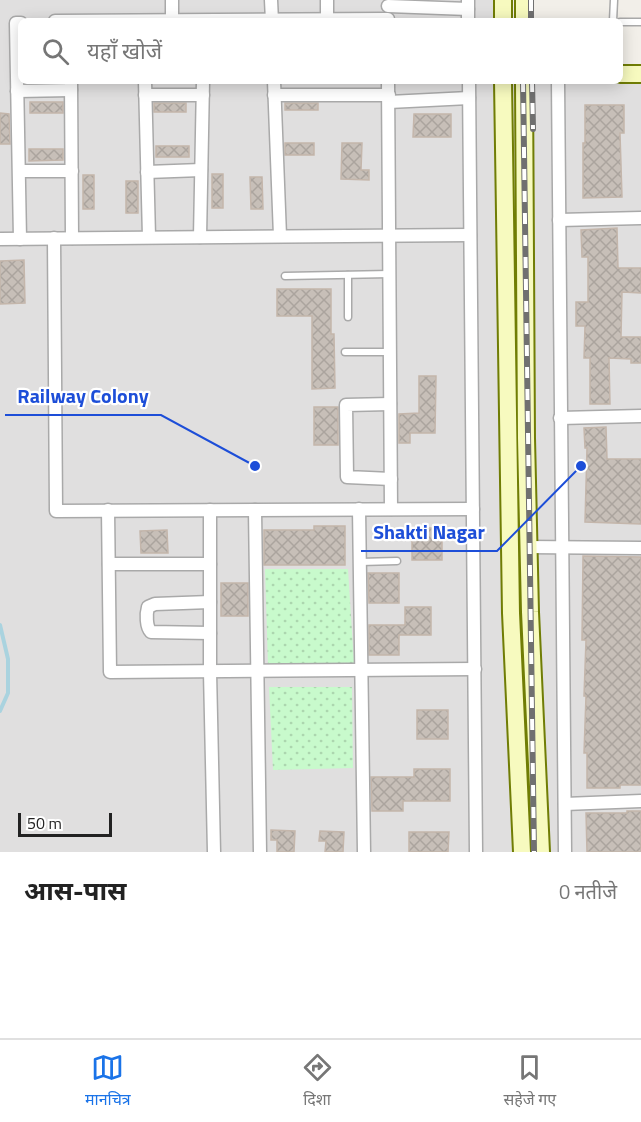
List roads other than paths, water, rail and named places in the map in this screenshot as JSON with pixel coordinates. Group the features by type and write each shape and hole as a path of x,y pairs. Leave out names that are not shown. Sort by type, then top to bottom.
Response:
{"main road":[{"path":"503,0 503,18"},
{"path":"524,0 524,18"},
{"path":"623,74 641,74"},
{"path":"503,84 511,590 522,852"},
{"path":"524,84 528,547 541,852"}],"street":[{"path":"172,0 172,18"},
{"path":"271,0 272,18"},
{"path":"327,0 327,18"},
{"path":"336,18 388,12 468,10"},
{"path":"18,23 16,23 20,239"},
{"path":"145,84 149,237"},
{"path":"200,237 203,84"},
{"path":"274,84 280,236"},
{"path":"388,84 391,509"},
{"path":"469,84 476,852"},
{"path":"558,84 565,852"},
{"path":"17,91 71,85 72,238"},
{"path":"146,95 203,95"},
{"path":"274,95 389,99 469,98"},
{"path":"147,172 201,170"},
{"path":"20,171 72,171"},
{"path":"559,220 641,218"},
{"path":"0,239 470,235"},
{"path":"54,238 56,511 473,509"},
{"path":"390,405 346,405 347,477 391,479"},
{"path":"560,418 641,416"},
{"path":"359,509 364,852"},
{"path":"108,510 110,672 475,669"},
{"path":"210,510 210,672 214,852"},
{"path":"255,510 260,852"},
{"path":"528,547 641,548"},
{"path":"109,564 210,564"},
{"path":"210,602 155,604 147,610 148,627 151,632 210,633"},
{"path":"565,804 641,801"}],"lane":[{"path":"614,0 614,18"},
{"path":"623,22 641,22"},
{"path":"285,276 390,273"},
{"path":"348,274 348,317"},
{"path":"345,352 390,352"},
{"path":"360,562 397,561"}],"waterway":[{"path":"0,625 8,659 8,693 0,711"}],"railway":[{"path":"531,0 531,18"},
{"path":"523,84 534,852"},
{"path":"532,84 533,129"}],"place":[{"name":"Railway Colony","path":"255,466"},
{"name":"Shakti Nagar","path":"581,466"}]}
